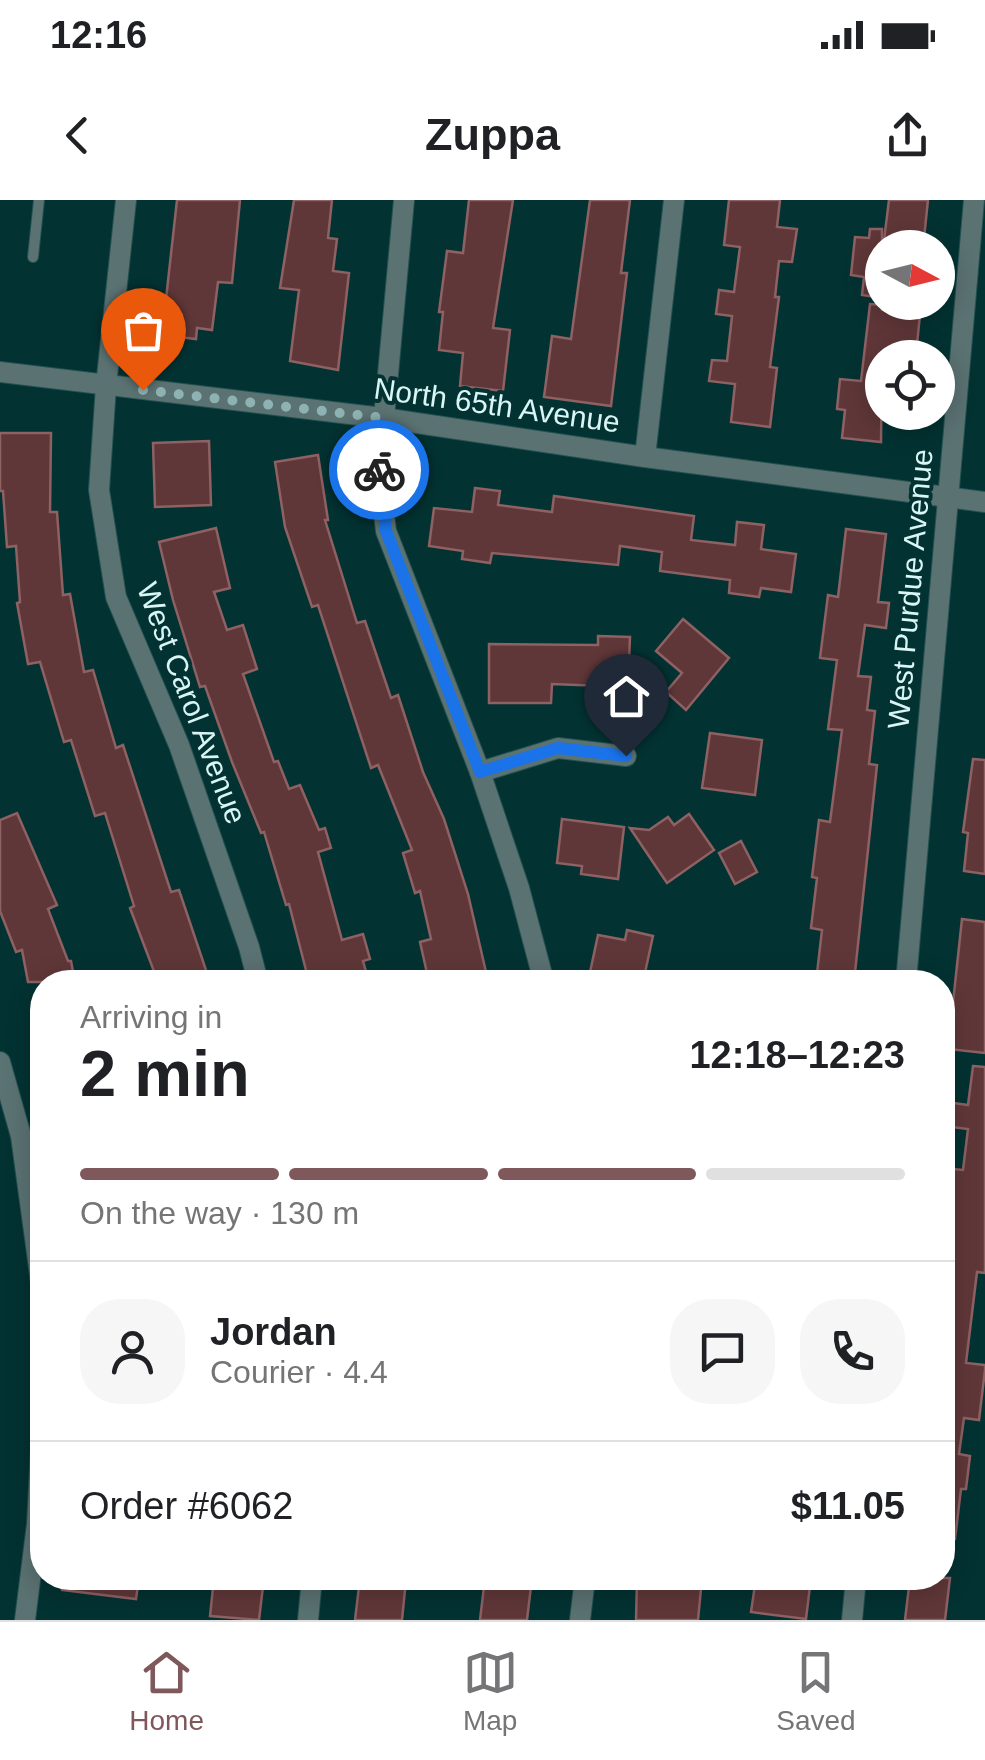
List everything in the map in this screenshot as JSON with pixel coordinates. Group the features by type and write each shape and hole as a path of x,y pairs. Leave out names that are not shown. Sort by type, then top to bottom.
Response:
{"street":[{"name":"West Carol Avenue","path":"126,200 99,490 116,598 178,745 255,970"},
{"path":"404,200 379,472 386,531 480,772 519,888 541,970"},
{"path":"644,458 674,200"},
{"name":"West Purdue Avenue","path":"907,970 974,200"},
{"name":"North 65th Avenue","path":"0,372 383,418 644,458 985,502"},
{"path":"480,772 558,748 626,756"},
{"path":"0,1062 21,1136 30,1202"},
{"path":"25,1620 30,1583"},
{"path":"308,1620 311,1590"},
{"path":"580,1620 584,1590"},
{"path":"852,1620 855,1590"}],"lane":[{"path":"34,257 39,200"}],"building":[{"path":"177,200 240,200 232,283 218,282 212,330 197,328 196,339 162,335"},
{"path":"294,200 332,200 328,238 337,239 333,271 349,273 338,370 290,361 299,290 280,288"},
{"path":"469,200 513,200 493,328 510,330 503,391 460,386 463,353 439,350 443,312 439,312 447,251 463,253"},
{"path":"590,200 630,200 621,273 627,273 611,406 544,397 552,336 571,339"},
{"path":"729,200 780,200 777,227 797,229 792,262 779,261 775,297 779,297 770,367 777,368 770,427 731,422 735,384 709,381 712,360 727,361 732,316 716,314 719,290 734,292 740,247 724,245"},
{"path":"889,200 928,200 925,230 885,230"},
{"path":"855,237 865,238 865,295 864,277 851,275"},
{"path":"868,320 919,320 917,340 866,340"},
{"path":"865,347 865,430 881,430 881,442 842,438 845,410 837,409 840,379 861,381"},
{"path":"0,433 51,433 50,512 57,512 63,595 70,594 84,672 93,670 116,748 123,745 171,892 179,890 206,970 153,970 130,908 134,906 105,813 95,816 71,740 64,742 40,662 28,664 17,603 20,602 16,546 7,547 0,491"},
{"path":"209,441 211,505 155,507 153,443"},
{"path":"318,455 325,520 357,623 365,621 391,698 398,695 423,772 444,819 468,894 486,970 426,970 420,942 431,939 420,891 415,893 403,853 412,850 378,765 371,768 318,605 312,607 285,527 275,462"},
{"path":"475,488 500,491 498,505 552,512 554,496 694,516 691,540 735,545 737,522 764,525 761,549 796,554 791,592 761,588 759,597 729,593 730,580 660,571 662,552 620,546 618,565 492,553 490,563 462,559 463,551 429,546 434,508 472,512"},
{"path":"216,528 230,588 214,592 227,630 243,625 257,669 243,674 274,762 278,761 289,789 300,785 319,830 325,828 331,848 318,852 342,940 363,934 370,959 363,961 366,970 306,970 264,832 261,833 232,762 205,686 200,687 159,542"},
{"path":"846,529 886,534 878,602 889,603 886,628 865,625 858,676 871,677 867,710 875,711 869,764 877,765 855,970 817,970 822,930 811,928 817,878 812,877 819,820 830,822 842,730 828,729 837,660 820,658 828,595 838,597"},
{"path":"683,619 729,658 686,710 666,692 682,673 656,651"},
{"path":"598,636 630,637 628,687 552,684 551,703 489,703 489,644 598,645"},
{"path":"710,733 762,740 755,795 702,788"},
{"path":"973,759 985,760 985,874 964,871 968,833 963,832"},
{"path":"17,813 57,905 48,909 73,970 30,970 28,982 22,950 16,952 0,911 0,820"},
{"path":"689,814 714,850 667,883 630,828 649,830 668,817 674,825"},
{"path":"562,819 624,827 618,879 581,874 582,866 557,863"},
{"path":"741,841 757,872 735,884 719,853"},
{"path":"962,919 985,922 985,1053 955,1050 955,984"},
{"path":"627,930 653,936 646,970 590,970 598,935 625,940"},
{"path":"973,1066 985,1067 985,1273 977,1272 966,1363 985,1365 985,1370 979,1420 964,1418 959,1454 970,1456 955,1539 955,1169 963,1170 968,1129 955,1127 955,1103 968,1105"},
{"path":"62,1590 137,1590 136,1599"},
{"path":"213,1590 263,1590 259,1620 210,1616"},
{"path":"359,1590 405,1590 402,1620 355,1620"},
{"path":"484,1590 531,1590 527,1620 480,1620"},
{"path":"637,1590 701,1590 698,1620 636,1620"},
{"path":"754,1590 810,1590 806,1619 751,1612"},
{"path":"909,1590 949,1590 945,1620 905,1620"}],"way so far":[{"path":"143,390 383,418 379,470"}],"route":[{"path":"379,470 386,531 480,772 558,748 626,756"}]}
